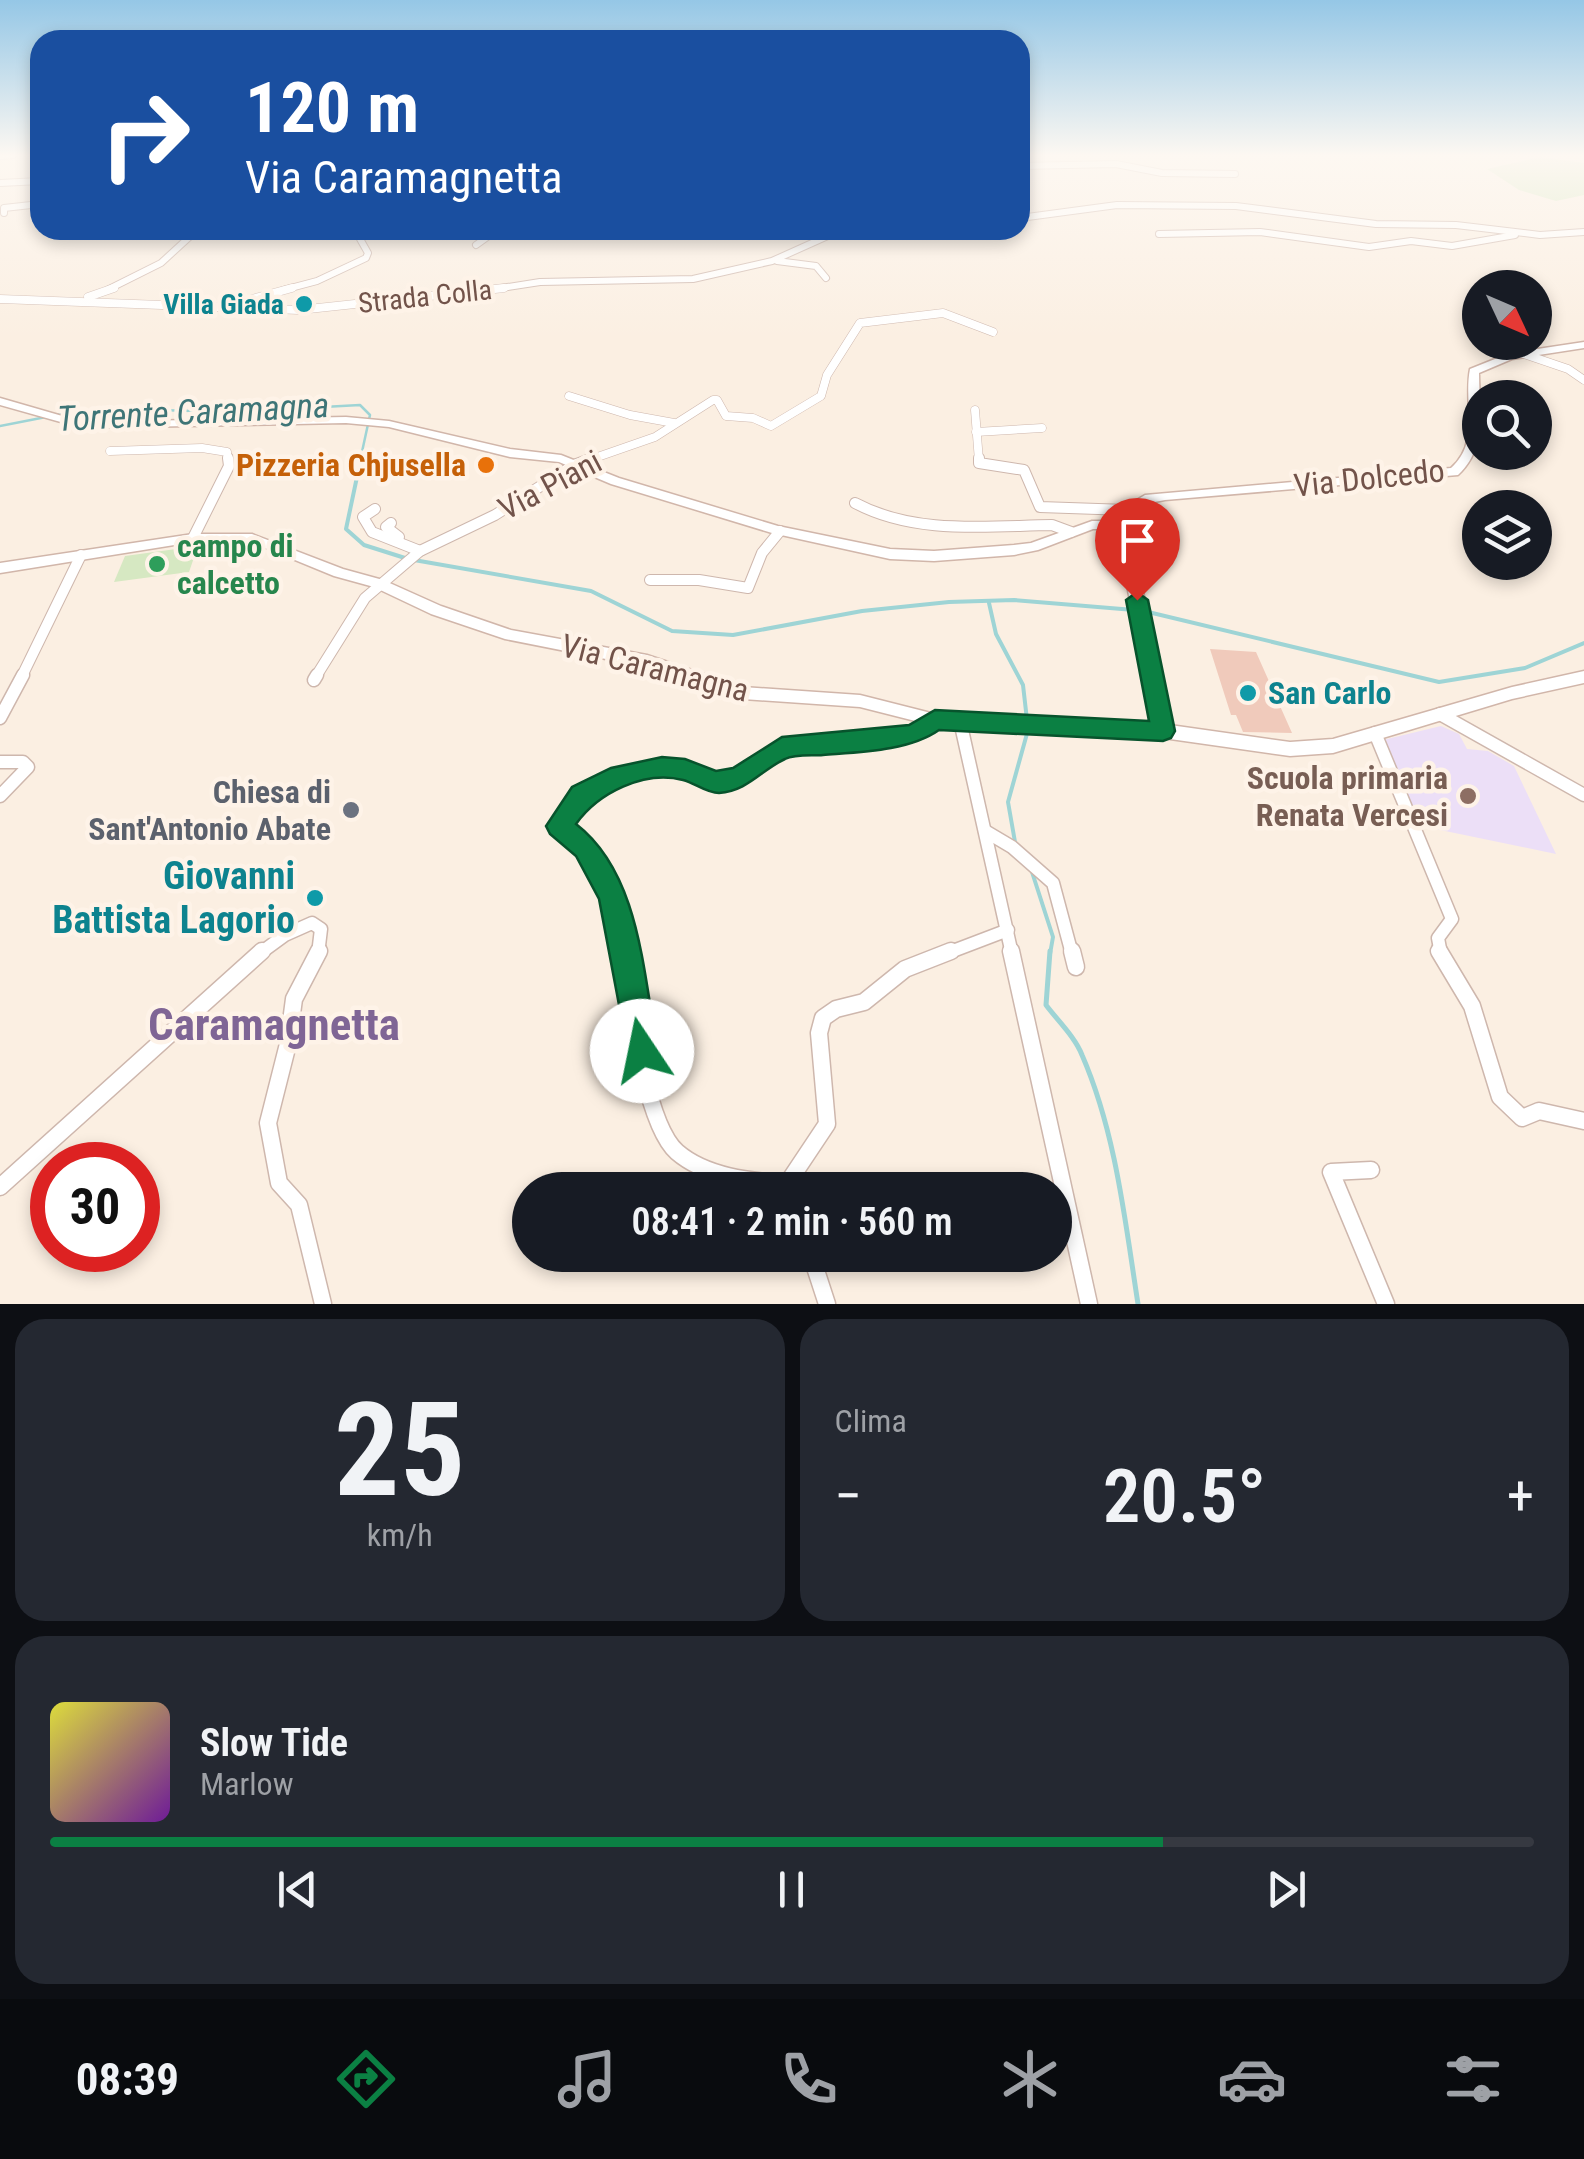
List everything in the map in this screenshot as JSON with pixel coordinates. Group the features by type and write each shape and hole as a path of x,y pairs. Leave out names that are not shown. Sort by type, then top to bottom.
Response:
{"main road":[{"name":"Via Dolcedo","path":"1552,350 1584,345"},
{"name":"Via Dolcedo","path":"1124,518 1146,500 1164,496 1454,472 1472,454 1475,440 1474,371 1498,360"},
{"path":"0,400 82,425 359,420 381,423 574,465 780,531 874,551 922,556 1033,547 1092,525 1124,518 1163,731"},
{"name":"Via Caramagna","path":"193,538 247,537 378,583 436,610 510,634 647,660 730,690 860,701 935,720 1163,731 1290,749 1334,746 1440,714 1584,678"},
{"path":"0,568 193,538"}],"street":[{"path":"1311,216 1366,223 1584,232"},
{"path":"1158,234 1260,232 1369,247 1411,241 1452,246 1510,235 1550,238 1568,237 1566,234"},
{"path":"80,300 152,269 185,240"},
{"path":"226,306 318,281 358,263 368,253 361,240"},
{"path":"476,245 483,240"},
{"name":"Strada Colla","path":"0,299 299,310 454,296 548,281 684,280 772,261 818,240"},
{"path":"772,261 816,266 826,278"},
{"name":"Via Piani","path":"378,583 423,549 507,508 574,465 655,437 713,400 719,402 726,416 753,418 767,426 787,413 811,406 821,396 825,374 848,349 860,323 943,310 964,315 993,332"},
{"path":"1542,360 1568,369 1584,380"},
{"name":"Via Piani","path":"569,396 630,415 674,423"},
{"name":"Via Dolcedo","path":"975,410 979,463 1024,470 1040,507 1124,518"},
{"path":"976,432 1042,428"},
{"path":"110,451 202,448 227,452 229,466 193,538"},
{"path":"855,503 870,512 918,522 1052,524 1071,532"},
{"path":"375,509 363,517 372,532 423,549"},
{"path":"391,523 386,527 423,549"},
{"path":"650,580 699,580 748,588 762,553 780,531"},
{"path":"0,718 61,602 81,555"},
{"path":"314,680 378,583"},
{"path":"1440,714 1584,796"},
{"path":"720,1172 675,1152 666,1140 642,1051 613,896 586,847 560,826 581,795 620,776 668,767 721,782 750,773 768,754 782,747 872,742 899,734 912,736 935,720"},
{"path":"960,721 1090,1304"},
{"path":"1375,734 1452,919 1438,938 1438,949 1472,1006 1500,1096 1522,1118 1539,1112 1584,1121"},
{"path":"0,762 23,762 28,767 0,796"},
{"path":"985,831 1012,847 1053,883 1076,967"},
{"path":"0,1187 70,1118 224,986 293,929 312,923 321,930 323,941 294,999 288,1044 268,1123 280,1183 299,1205 322,1304"},
{"path":"797,1172 826,1124 819,1033 823,1018 836,1008 864,1002 904,968 1008,930"},
{"path":"1370,1170 1331,1172 1386,1304"},
{"path":"816,1272 827,1304"}],"shaded area":[{"name":"Scuola primaria Renata Vercesi","path":"1441,726 1459,734 1467,749 1488,751 1514,766 1556,854 1421,826 1383,740"}],"green space":[{"name":"campo di calcetto","path":"198,546 189,572 114,582 125,556"}],"building":[{"name":"San Carlo","path":"1210,649 1256,652 1292,733 1243,732 1236,715 1231,715"}],"waterway":[{"name":"Torrente Caramagna","path":"55,415 122,409 230,412 360,405 370,415 360,461"},
{"name":"Torrente Caramagna","path":"0,426 46,417"},
{"name":"Torrente Caramagna","path":"361,458 346,529 364,545 405,558"},
{"name":"Torrente Caramagna","path":"414,560 591,591 672,631 733,635 862,611 949,602 1014,600 1134,610"},
{"path":"989,603 996,634 1023,685 1027,720"},
{"name":"Torrente Caramagna","path":"1144,611 1439,682 1525,668 1584,643"},
{"path":"1015,842 1008,802 1028,730"},
{"path":"1032,872 1053,937 1050,954"},
{"path":"1050,951 1046,1005 1079,1048 1094,1085 1118,1178 1138,1304"}],"place":[{"name":"Villa Giada","path":"304,304"},
{"name":"Pizzeria Chjusella","path":"486,465"},
{"name":"campo di calcetto","path":"157,564"},
{"name":"San Carlo","path":"1248,693"},
{"name":"Scuola primaria Renata Vercesi","path":"1468,796"},
{"name":"Chiesa di Sant'Antonio Abate","path":"351,810"},
{"name":"Giovanni Battista Lagorio","path":"315,898"}],"district":[{"name":"Caramagnetta","path":"274,1024"}],"route":[{"path":"642,1051 613,896 586,847 560,826 581,795 611,778 668,767 685,769 715,782 739,778 782,747 872,742 899,734 912,736 935,720 1163,731 1137,600"}]}
